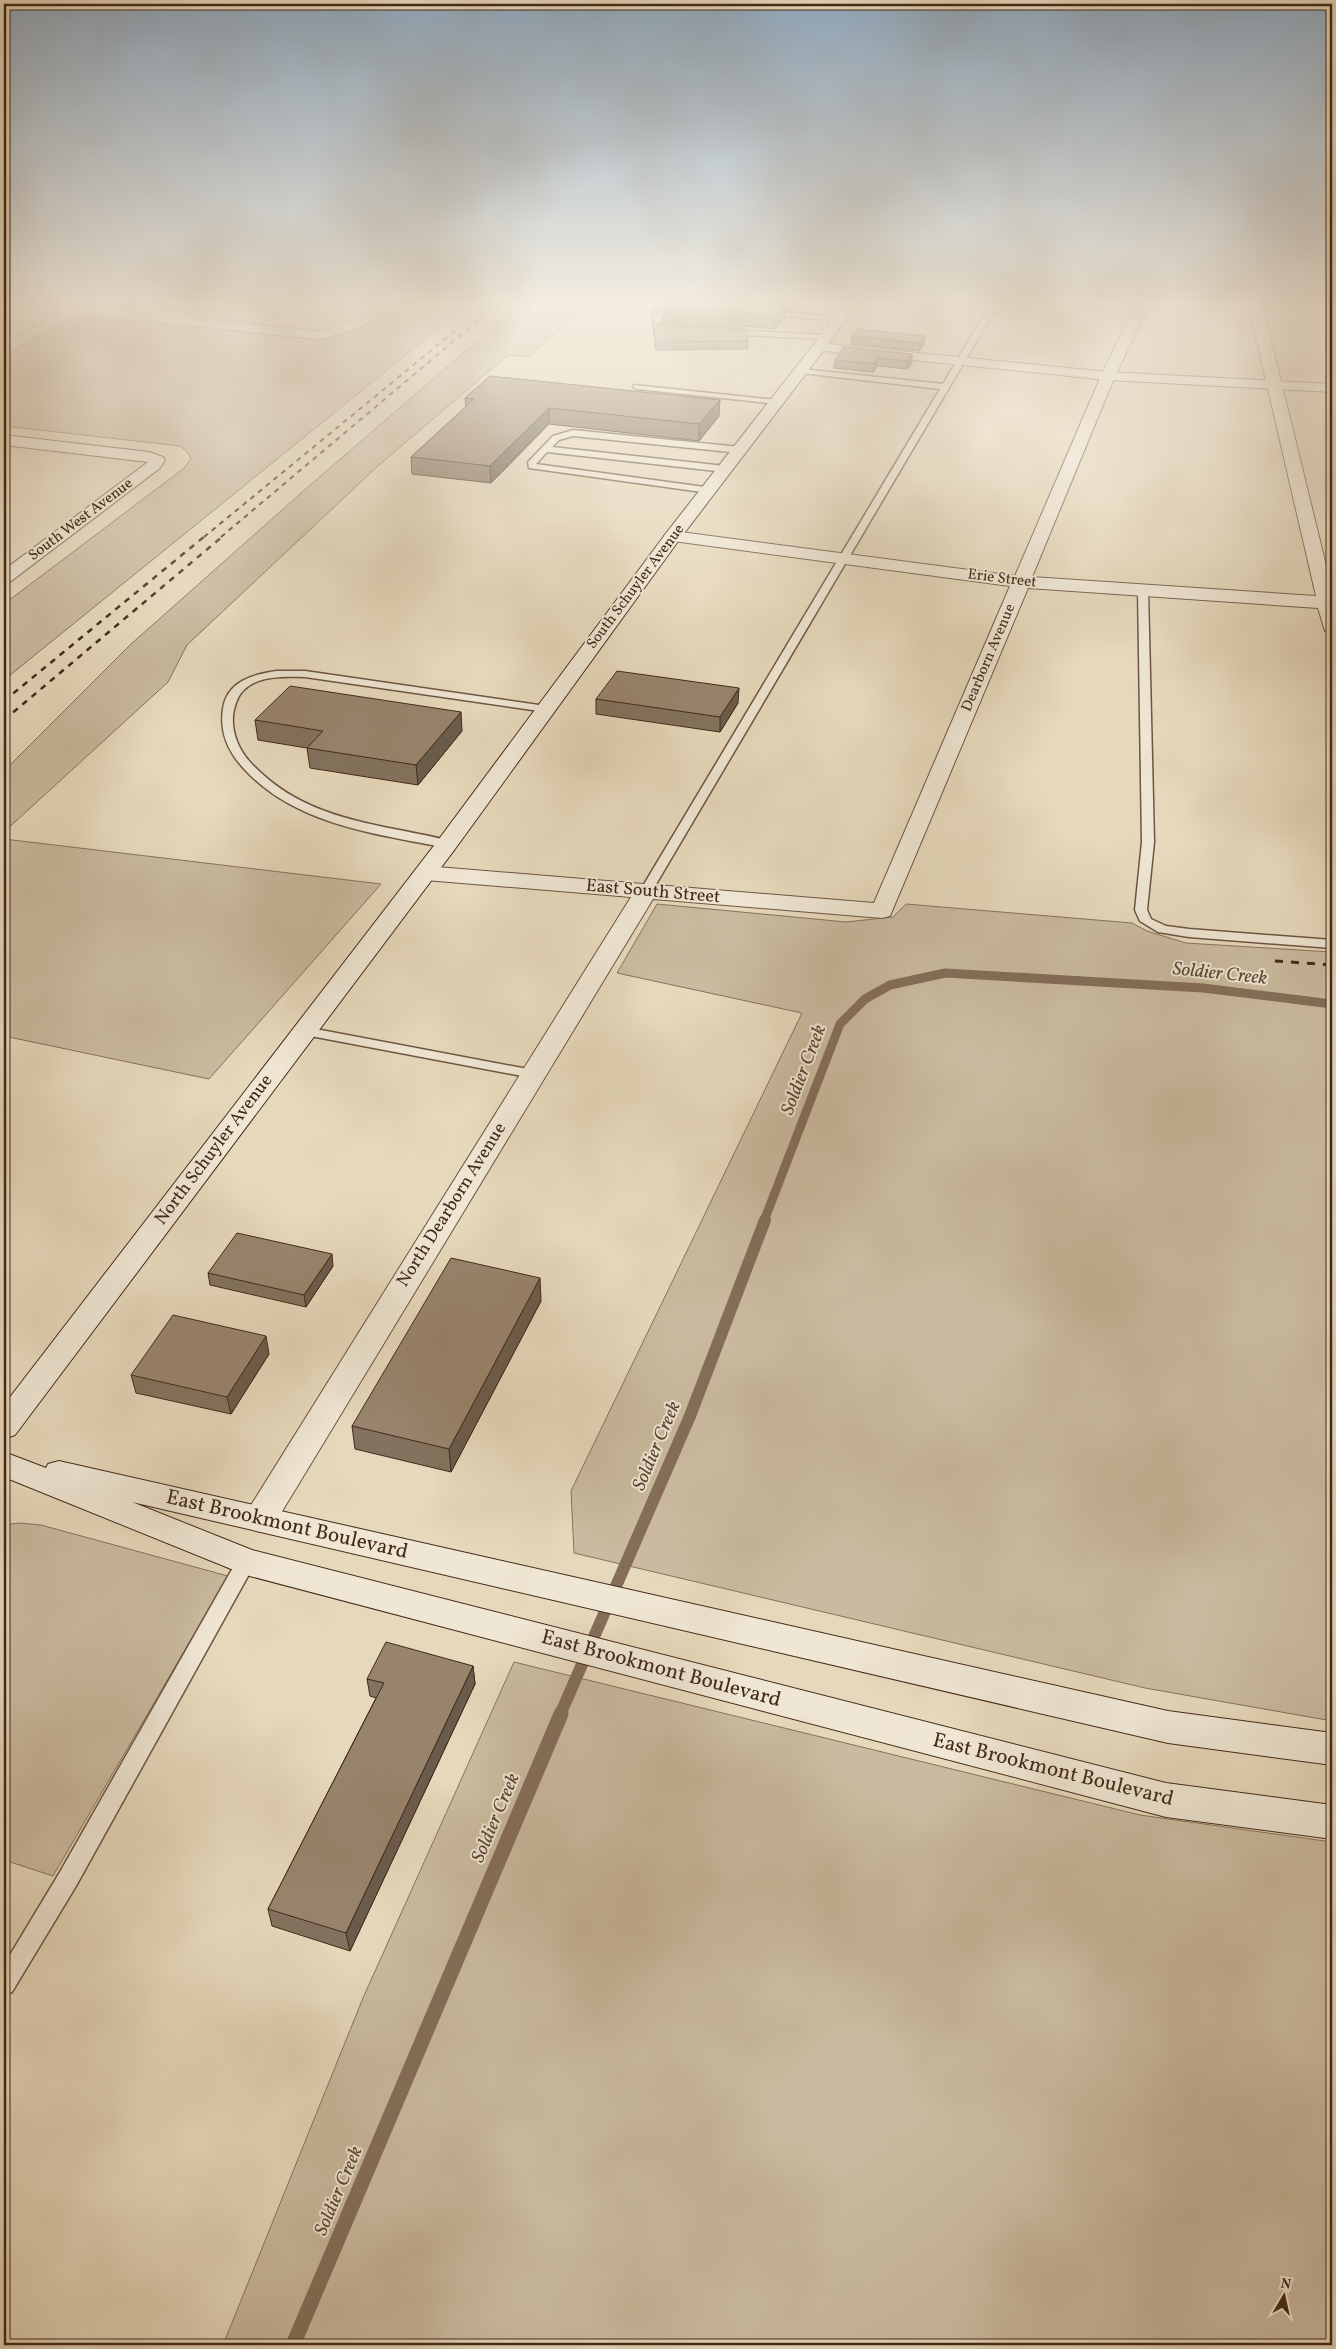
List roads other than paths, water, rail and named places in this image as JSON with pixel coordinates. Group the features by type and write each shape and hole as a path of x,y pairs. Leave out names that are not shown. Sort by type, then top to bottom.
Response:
{"street":[{"name":"South Schuyler Avenue","path":"425,873 673,536 769,413"},
{"name":"Dearborn Avenue","path":"882,911 1093,413"},
{"path":"1282,413 1329,603 1332,627"},
{"name":"South West Avenue","path":"4,440 149,457 157,460 154,465 4,578"},
{"name":"Erie Street","path":"673,536 1021,582 1329,603"},
{"name":"East South Street","path":"425,873 882,911"},
{"name":"North Schuyler Avenue","path":"4,1427 425,873"},
{"name":"North Dearborn Avenue","path":"260,1518 646,891"},
{"name":"East Brookmont Boulevard","path":"4,1460 1168,1727 1332,1749"},
{"name":"East Brookmont Boulevard","path":"4,1464 246,1562 1166,1800 1332,1822"}],"lane":[{"path":"646,891 931,413"},
{"path":"708,490 532,466 531,464 556,438 563,434 573,433 740,450"},
{"path":"545,449 725,469"},
{"path":"1142,590 1148,842 1142,910 1146,922 1163,929 1189,933 1332,944"},
{"path":"447,844 376,831 331,819 291,802 262,779 239,756 230,738 227,715 230,700 236,690 255,677 287,673 305,674 546,709"},
{"path":"305,1031 533,1074"},
{"path":"4,1985 68,1879 246,1562"}],"waterway":[{"name":"Soldier Creek","path":"764,1221 840,1024 865,999 890,985 945,973 1203,988 1332,1004"},
{"name":"Soldier Creek","path":"560,1715 690,1416 765,1220"},
{"name":"Soldier Creek","path":"293,2345 561,1714"}],"railway":[{"path":"204,537 355,413"},
{"path":"221,537 369,413"},
{"path":"4,701 205,536"},
{"path":"4,720 223,536"},
{"path":"1275,961 1332,965"}]}
